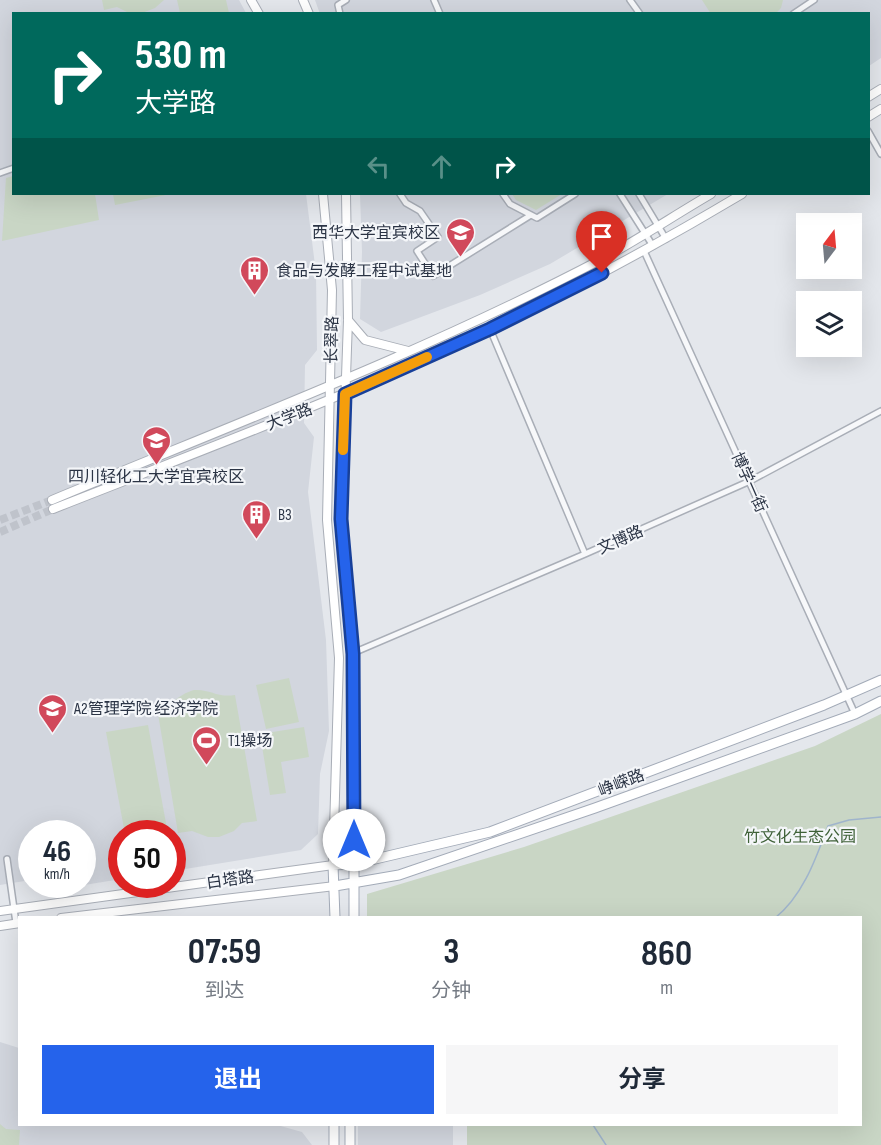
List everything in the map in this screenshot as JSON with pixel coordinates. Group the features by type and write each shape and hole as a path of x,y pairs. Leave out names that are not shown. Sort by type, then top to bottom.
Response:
{"main road":[{"name":"长翠路","path":"323,195 332,290 327,520 339,658 333,865 335,916"},
{"name":"长翠路","path":"346,195 348,320 341,519 353,654 354,916"},
{"name":"大学路","path":"52,500 408,351 592,263 709,195"},
{"name":"大学路","path":"53,509 345,394 490,329 654,246 740,195"},
{"path":"348,320 365,340 408,351"},
{"name":"峥嵘路","path":"354,864 490,832 824,705 881,680"},
{"name":"峥嵘路","path":"355,884 410,872 595,808 855,714 881,701"},
{"name":"白塔路","path":"0,911 354,864"},
{"name":"白塔路","path":"78,916 355,884"},
{"path":"0,926 18,923"},
{"path":"334,1126 334,1145"},
{"path":"350,1126 350,1145"}],"street":[{"path":"340,12 338,5 346,0"},
{"path":"795,12 814,0"},
{"path":"870,135 881,154"},
{"path":"401,195 406,203 420,211 438,237 417,251 433,276 531,215"},
{"path":"504,195 510,204 537,218 573,195"},
{"path":"621,195 654,246"},
{"path":"640,195 666,239"},
{"name":"博学一街","path":"644,251 855,714"},
{"path":"490,329 585,554"},
{"name":"文博路","path":"353,654 750,481 881,411"},
{"path":"7,859 18,923"}],"shaded area":[{"name":"四川轻化工大学宜宾校区","path":"0,0 239,0 245,12 12,12 12,195 306,195 316,273 317,350 305,365 304,423 314,437 308,492 326,640 329,731 320,774 318,834 301,850 186,869 186,820 108,820 108,881 96,883 96,820 18,820 18,882 0,885"},
{"path":"315,0 881,0 881,58 870,65 870,12 319,12"},
{"name":"西华大学宜宾校区","path":"360,195 666,195 550,264 480,295 381,332 360,319 362,252"},
{"path":"0,1042 18,1048 18,1126 281,1126 302,1132 312,1145 0,1145"},
{"path":"358,1126 453,1126 453,1145 358,1145"}],"green space":[{"path":"102,0 164,0 155,8 145,12 127,12 117,7 104,10"},
{"path":"177,0 226,0 229,12 180,12"},
{"path":"702,0 783,0 777,12 710,12"},
{"path":"12,176 12,195 95,195 99,220 2,241 6,178"},
{"path":"113,195 166,195 115,205"},
{"path":"513,195 560,195 536,210 516,200"},
{"path":"289,678 299,722 266,729 256,685"},
{"path":"194,690 235,695 257,821 242,823 234,831 219,837 186,832 186,820 176,820 157,708"},
{"name":"竹文化生态公园","path":"881,714 881,1145 467,1145 467,1126 862,1126 862,916 367,916 367,894 524,847 815,746"},
{"path":"148,725 165,820 122,820 106,732"},
{"path":"304,727 309,757 281,762 286,793 270,795 260,734"},
{"path":"0,1124 6,1129 20,1130 19,1145 0,1145"}],"waterway":[{"path":"777,916 801,888 828,826 849,820 881,817"},
{"path":"594,1126 606,1145"}],"tunnel":[{"path":"0,520 52,500"},
{"path":"0,532 53,509"}],"slow traffic":[{"path":"343,450 345,394 427,357"}],"place":[{"name":"西华大学宜宾校区","path":"461,258"},
{"name":"食品与发酵工程中试基地","path":"255,296"},
{"name":"四川轻化工大学宜宾校区","path":"156,466"},
{"name":"B3","path":"257,540"},
{"name":"A2管理学院 经济学院","path":"53,734"},
{"name":"T1操场","path":"207,766"}],"route":[{"path":"354,840 353,654 341,519 345,394 490,329 602,273"}]}
